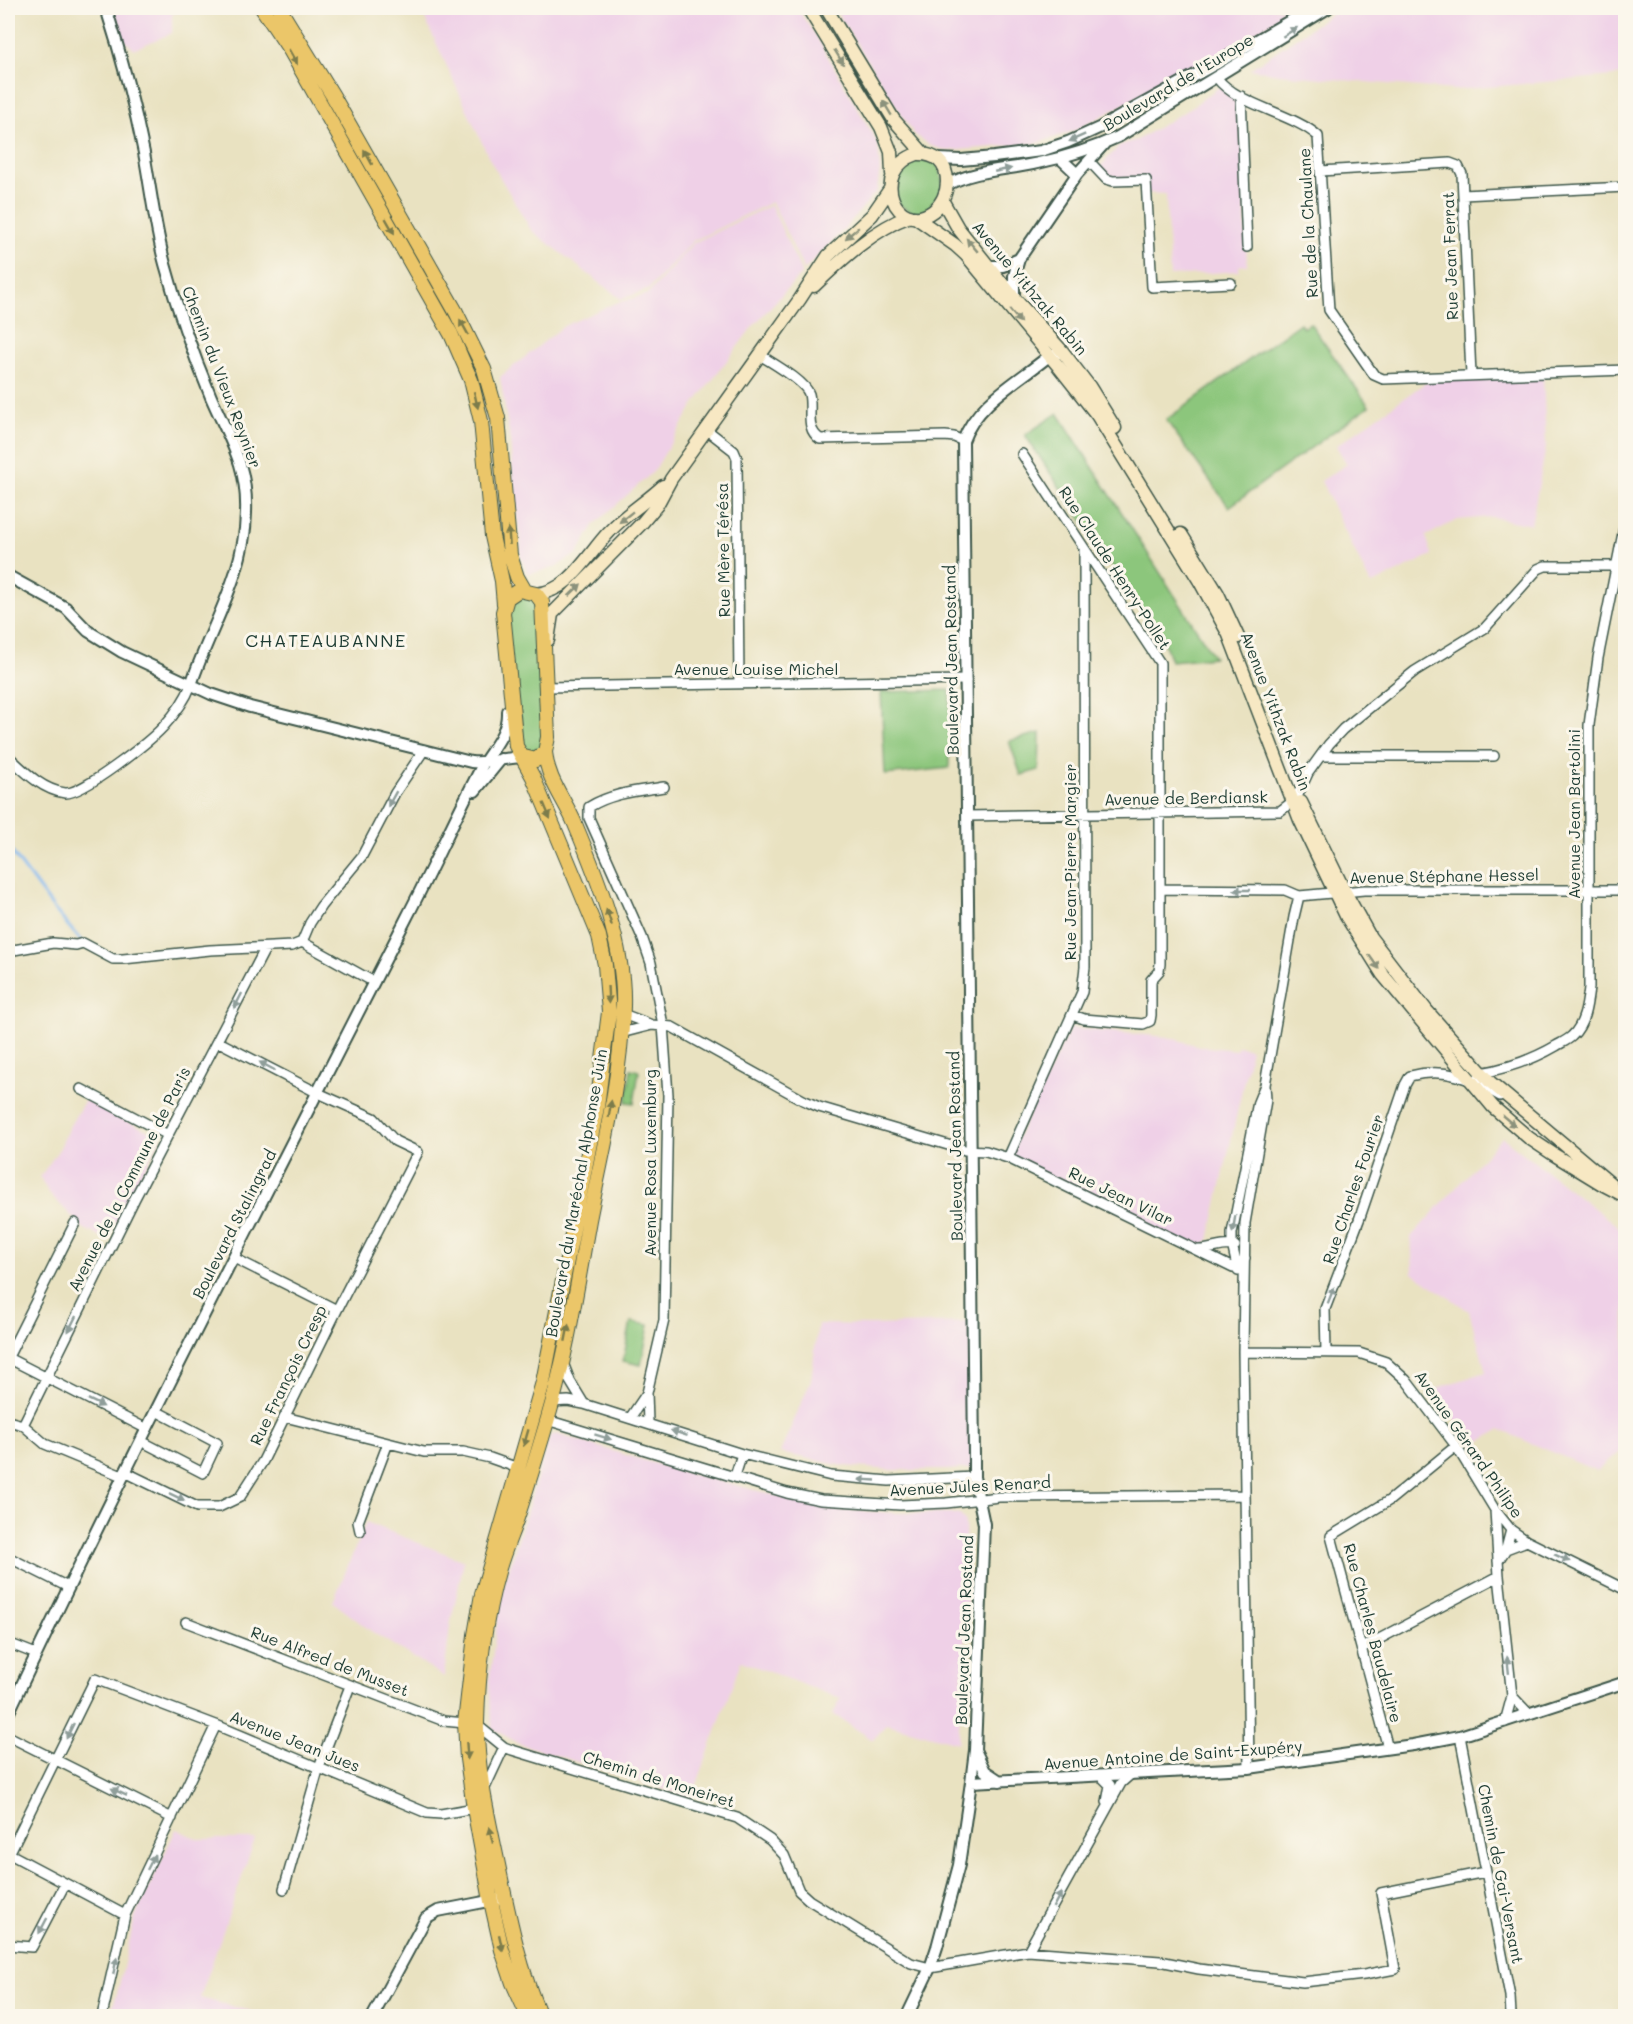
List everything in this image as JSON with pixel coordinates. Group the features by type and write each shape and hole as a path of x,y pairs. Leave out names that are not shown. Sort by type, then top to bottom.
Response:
{"main road":[{"name":"Boulevard du Maréchal Alphonse Juin","path":"262,8 290,50 451,334 471,380 481,421 492,536 502,581 508,678 516,746 518,752 524,757 593,918 602,948 608,984 609,1012 598,1096 543,1382 544,1411 532,1472 492,1595 481,1674 471,1724 484,1790 480,1807"},
{"name":"Boulevard du Maréchal Alphonse Juin","path":"279,8 343,112 461,321 484,369 498,418 510,555 516,577 542,602 548,745 545,752 550,775 575,823 616,937 622,983 623,1014 606,1138 562,1360 544,1411 518,1468 482,1594 475,1635 471,1724 480,1807 498,1899 502,1950 513,1983 528,2016"},
{"path":"808,8 881,127 891,152 890,189 896,206 901,212 912,216"},
{"path":"800,299 862,244 899,220 929,213 936,209 947,185 946,173 938,159 924,154 894,120 826,8"},
{"path":"892,174 909,157 924,154"},
{"path":"544,659 552,614 657,505 670,479 800,299 828,256 872,215 890,189"},
{"name":"Avenue Yithzak Rabin","path":"942,200 958,228 1089,386 1207,575 1229,614 1296,799"},
{"name":"Avenue Yithzak Rabin","path":"912,216 966,255 1097,415 1217,611 1296,799 1365,949 1383,975 1413,1011 1456,1053 1479,1080 1493,1107 1529,1138 1624,1196"},
{"path":"504,604 512,593 552,591 560,587 591,555 609,531 670,479"},
{"path":"524,757 536,759 545,752"},
{"name":"Avenue Yithzak Rabin","path":"1340,892 1389,964 1479,1080 1567,1146 1624,1196"},
{"name":"Boulevard du Maréchal Alphonse Juin","path":"498,1899 540,2016"}],"street":[{"name":"Chemin du Vieux Reynier","path":"106,8 127,77 165,263 208,389 238,453 245,484 246,511 241,555 191,685"},
{"name":"Boulevard de l'Europe","path":"938,159 971,159 1049,149 1101,127 1312,8"},
{"name":"Boulevard de l'Europe","path":"947,185 966,177 1060,158 1104,143 1217,78 1328,8"},
{"path":"1211,66 1217,78"},
{"name":"Boulevard de l'Europe","path":"1104,143 1110,135 1187,87 1194,76"},
{"name":"Rue de la Chaulane","path":"1217,78 1222,85 1318,136 1329,310 1374,375 1383,379 1626,370"},
{"path":"1242,96 1247,247"},
{"path":"1014,298 1014,276 1019,259 1077,174 1104,143"},
{"path":"1060,158 1077,174"},
{"path":"1089,161 1106,179 1113,181 1146,180 1152,287 1231,283"},
{"name":"Rue Jean Ferrat","path":"1321,171 1450,163 1458,166 1462,174 1470,375"},
{"path":"1463,195 1626,187"},
{"path":"990,266 1003,266 1019,259"},
{"path":"1049,356 1052,350 1051,340"},
{"path":"1049,356 1054,353 1060,355 1083,384 1089,386"},
{"path":"760,354 808,392 811,429 814,435 820,438 945,436 963,441"},
{"name":"Boulevard Jean Rostand","path":"908,2016 930,1968 959,1865 975,1750 984,1524 974,1477 968,1150 968,816 963,441 967,430 980,411 1049,356"},
{"name":"Rue Mère Térésa","path":"707,430 734,451 737,458 739,684"},
{"name":"Rue Claude Henry-Pollet","path":"1022,454 1160,663 1160,964 1159,971 1151,980 1151,1015 1149,1021 1143,1024 1084,1019 1073,1015"},
{"name":"Avenue Jean Bartolini","path":"1479,1080 1535,1058 1573,1036 1587,1008 1589,988 1588,725 1596,668 1621,566 1626,518"},
{"name":"Rue Jean-Pierre Margier","path":"1008,1158 1082,992 1085,967 1084,549"},
{"path":"1296,799 1308,773 1343,729 1414,671 1485,628 1538,569 1545,566 1621,566"},
{"path":"8,576 66,608 88,631 122,652 211,694 471,762 483,763 524,757"},
{"name":"Boulevard Stalingrad","path":"8,1713 124,1474 316,1092 374,982 483,763 507,726 508,678"},
{"name":"Avenue Louise Michel","path":"546,687 966,680"},
{"path":"8,756 38,782 53,790 68,793 82,788 144,745 164,727 181,706 191,685"},
{"path":"8,951 54,943 76,945 83,943 113,959 123,959 210,950 265,949 292,946 302,942 321,906 362,856 395,793 424,750"},
{"path":"1321,756 1494,756"},
{"name":"Boulevard Stalingrad","path":"462,808 501,759"},
{"name":"Avenue Rosa Luxemburg","path":"648,1423 647,1393 664,1320 668,1095 663,1025 651,963 642,937 589,818 589,807 598,801 621,794 664,787"},
{"name":"Avenue de Berdiansk","path":"968,816 1266,813 1280,811 1296,799"},
{"name":"Avenue Stéphane Hessel","path":"1160,889 1285,890 1299,896 1340,892 1626,890"},
{"path":"1244,1297 1232,1244 1234,1222 1258,1102 1265,1085 1299,896"},
{"path":"302,942 374,982"},
{"name":"Avenue de la Commune de Paris","path":"23,1425 265,949"},
{"path":"623,1014 652,1025"},
{"path":"621,1033 652,1025 663,1025"},
{"name":"Rue Jean Vilar","path":"663,1025 680,1031 819,1107 968,1150 1008,1158 1237,1268"},
{"path":"217,1041 316,1092"},
{"path":"1449,1074 1456,1053"},
{"name":"Rue Charles Fourier","path":"1326,1352 1325,1309 1410,1076 1449,1074 1479,1080"},
{"path":"1249,1768 1243,1352 1245,1223 1266,1100 1265,1085"},
{"path":"81,1089 168,1136"},
{"name":"Rue François Cresp","path":"23,1425 45,1444 124,1474 197,1507 219,1508 240,1497 263,1461 418,1152 395,1141 374,1118 316,1092"},
{"path":"75,1223 8,1357 147,1429"},
{"path":"1197,1250 1232,1244"},
{"path":"1232,1244 1245,1256"},
{"path":"1237,1268 1245,1256"},
{"path":"234,1258 337,1310"},
{"name":"Avenue Gérard Philipe","path":"1243,1352 1359,1353 1386,1362 1406,1380 1456,1446 1495,1510 1509,1527 1527,1541 1626,1590"},
{"path":"562,1360 570,1381 584,1404"},
{"name":"Avenue Rosa Luxemburg","path":"630,1418 647,1393"},
{"name":"Avenue Jules Renard","path":"544,1411 568,1401 584,1404 742,1454 794,1468 854,1479 890,1481 974,1477"},
{"path":"141,1441 203,1473 217,1443 156,1411"},
{"name":"Avenue Jules Renard","path":"544,1411 787,1493 821,1500 900,1505 999,1497 1245,1495"},
{"path":"285,1417 424,1452 463,1452 490,1458 532,1472"},
{"path":"8,1421 23,1425"},
{"path":"360,1531 358,1522 388,1443"},
{"name":"Rue Charles Baudelaire","path":"1388,1748 1331,1536 1389,1500 1456,1446"},
{"path":"735,1476 742,1454"},
{"path":"1495,1510 1499,1576 1512,1696 1505,1722"},
{"path":"1497,1538 1509,1527"},
{"path":"1498,1561 1506,1549 1509,1527"},
{"path":"1506,1549 1527,1541"},
{"path":"8,1557 68,1587"},
{"path":"1362,1648 1499,1576"},
{"name":"Rue Alfred de Musset","path":"186,1622 444,1721 471,1724"},
{"path":"8,1643 36,1654"},
{"name":"Avenue Jean Jues","path":"56,1760 95,1679 216,1725 428,1813 441,1814 480,1807"},
{"name":"Avenue Antoine de Saint-Exupéry","path":"971,1782 1249,1768 1388,1748 1460,1736 1626,1682"},
{"path":"284,1889 319,1767 350,1686"},
{"path":"1512,1696 1529,1714"},
{"name":"Chemin de Moneiret","path":"471,1724 504,1747 736,1818 770,1840 784,1855 799,1891 809,1900 911,1963 930,1968"},
{"path":"102,2016 125,1915 216,1725"},
{"path":"8,1736 172,1818"},
{"name":"Chemin de Gai-Versant","path":"1460,1736 1510,1996 1511,2016"},
{"path":"484,1790 504,1747"},
{"path":"975,1750 985,1771 1000,1782"},
{"path":"56,1760 8,1854 125,1915"},
{"path":"1028,1951 1121,1783 1130,1775"},
{"path":"1101,1776 1110,1785 1107,1810"},
{"path":"930,1968 1028,1951 1160,1961 1281,1981 1303,1982 1364,1975 1395,1969 1381,1893 1485,1872"},
{"path":"8,1945 32,1947 65,1884"},
{"path":"373,2016 426,1918 438,1911 498,1899"}],"shaded area":[{"path":"113,8 189,8 172,14 172,33 134,49 124,40"},
{"path":"420,8 797,8 816,36 878,144 880,170 877,191 804,270 772,202 693,241 648,290 621,299 531,230 490,160"},
{"path":"834,8 1297,8 1216,55 1074,131 1038,143 948,151 931,146 914,134"},
{"path":"1340,8 1625,8 1625,75 1454,90 1278,74 1250,69"},
{"path":"1222,85 1241,96 1247,265 1239,266 1239,271 1170,276 1166,194 1146,193 1145,180 1113,181 1097,170 1120,145 1137,140 1189,109"},
{"path":"771,205 802,273 753,326 695,403 654,471 595,524 577,554 553,568 528,574 520,556 521,542 514,494 510,439 500,377 564,326 613,304 648,294 693,243"},
{"path":"1543,372 1546,447 1531,525 1492,517 1457,520 1426,536 1432,555 1371,585 1321,481 1347,464 1336,446 1435,376"},
{"path":"1070,1028 1167,1037 1199,1046 1236,1050 1238,1046 1251,1049 1209,1240 1197,1250 1008,1158"},
{"path":"85,1100 161,1137 107,1240 83,1228 48,1192 40,1177 60,1148"},
{"path":"1502,1137 1625,1232 1625,1448 1597,1471 1500,1430 1471,1446 1437,1388 1486,1372 1469,1311 1413,1273 1411,1237"},
{"path":"972,1322 974,1468 892,1470 844,1466 780,1453 811,1380 818,1324"},
{"path":"556,1434 673,1469 813,1505 839,1510 959,1514 965,1520 967,1611 958,1743 887,1724 873,1740 833,1714 841,1699 741,1661 692,1798 517,1743 492,1728 489,1681 501,1595 550,1436"},
{"path":"366,1522 464,1561 450,1626 444,1677 371,1631 333,1602"},
{"path":"176,1829 198,1839 255,1839 200,1998 270,2016 109,2016 117,1994 135,1917"}],"green space":[{"path":"938,159 945,194 921,217 893,202 900,164 903,161"},
{"path":"1300,323 1303,328 1310,323 1369,406 1229,507 1166,420"},
{"path":"1058,413 1214,657 1171,661 1166,647 1025,435"},
{"path":"512,593 536,594 545,752 524,757 503,612"},
{"path":"950,690 949,768 885,775 881,692"},
{"path":"1040,733 1039,770 1021,775 1009,741"},
{"path":"631,1069 639,1071 634,1103 626,1102"},
{"path":"631,1322 649,1325 641,1365 623,1361"}],"waterway":[{"path":"8,847 54,909 82,942"}],"district":[{"name":"CHATEAUBANNE","path":"326,641"}]}
